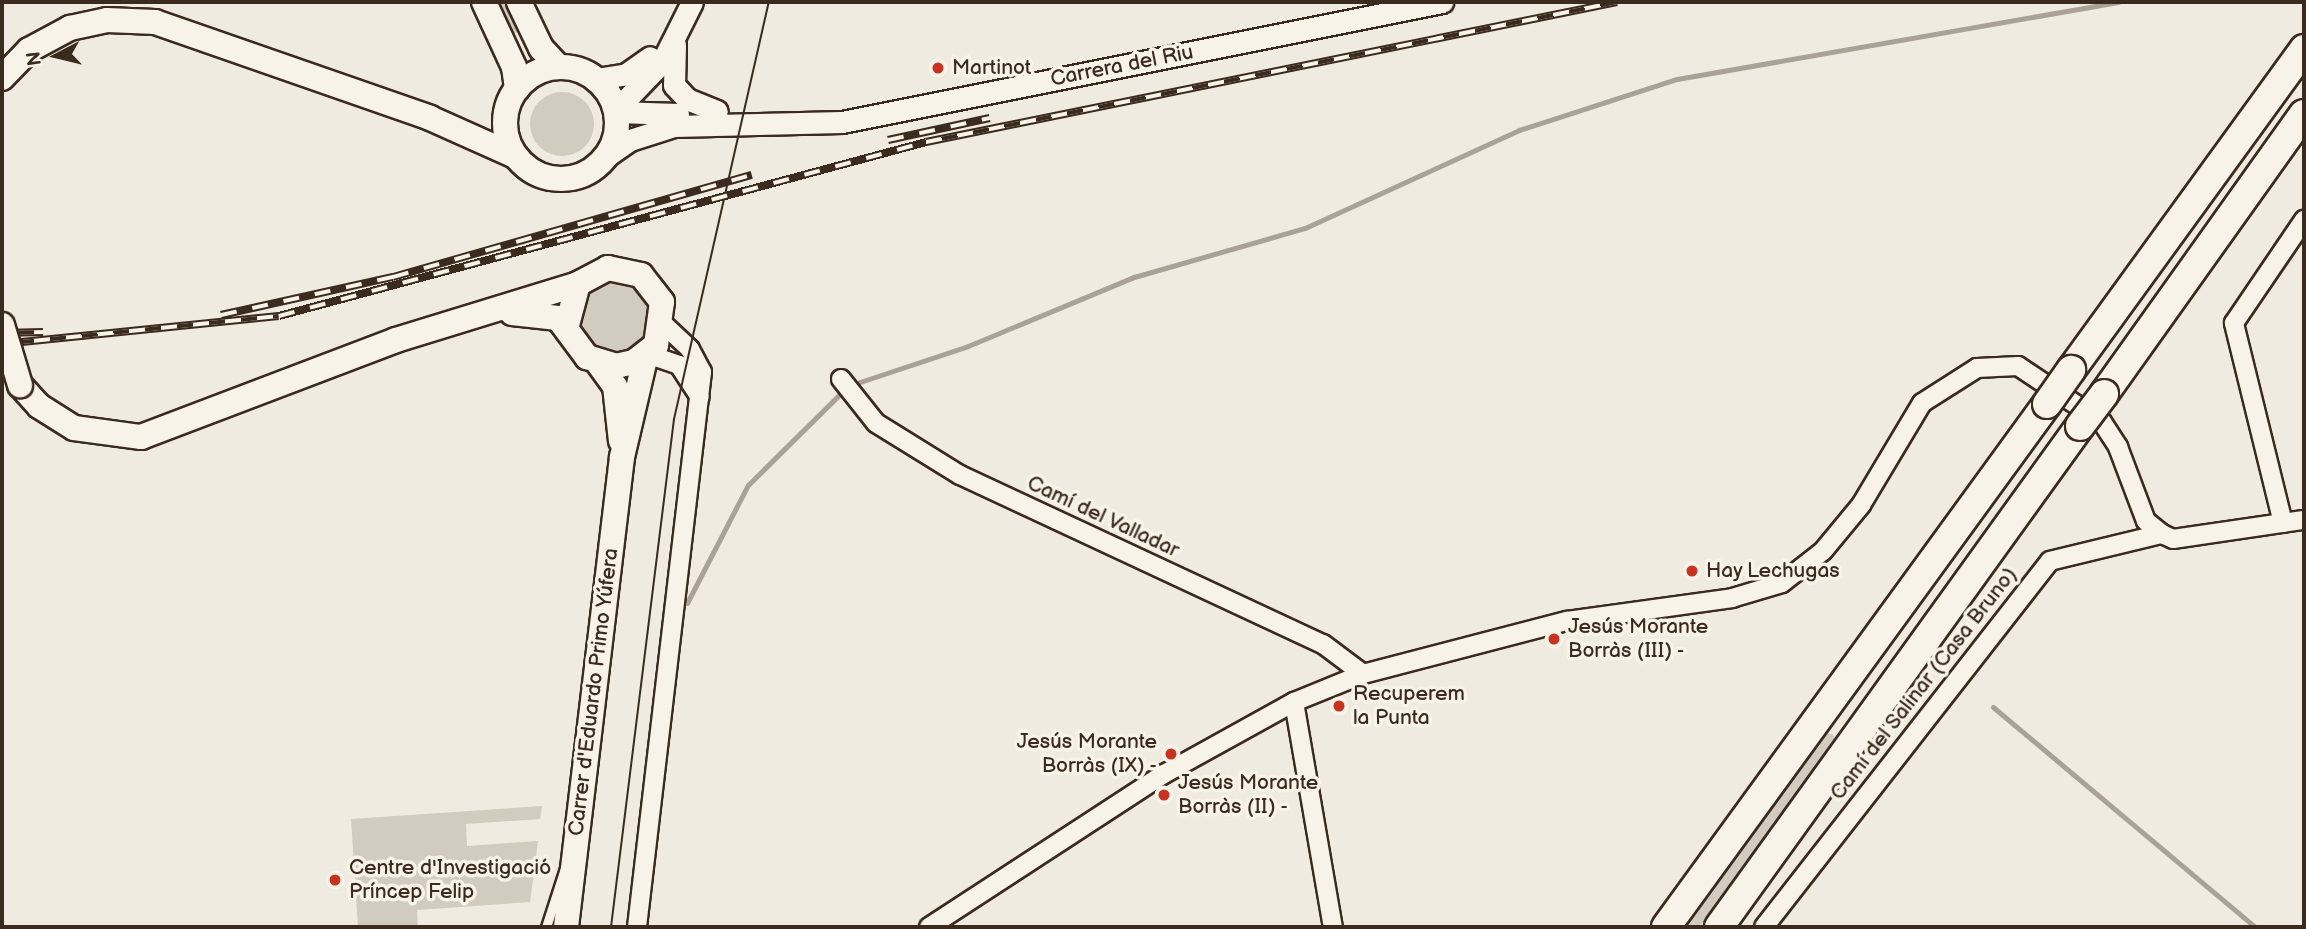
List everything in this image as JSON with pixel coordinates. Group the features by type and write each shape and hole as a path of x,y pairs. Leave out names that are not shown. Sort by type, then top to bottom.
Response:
{"highway":[{"path":"1665,927 2304,49"},
{"path":"1719,927 2304,114"}],"main road":[{"path":"484,2 514,67 517,89 506,113 515,156"},
{"path":"2,78 29,50 70,28 129,19 176,28 430,118 515,156 541,176 560,180 580,177 607,156 616,111 596,79 559,67 541,48 519,2"},
{"path":"517,89 559,67"},
{"path":"430,118 484,124 506,113"},
{"path":"2,325 20,385 39,407 74,428 141,436 396,340 496,312 578,284 608,268 631,270 658,292 664,325 646,355 626,365 598,363 578,348 567,325 552,315 496,312"},
{"path":"567,325 578,284"},
{"name":"Carrer d'Eduardo Primo Yúfera","path":"566,927 622,457 646,355"},
{"name":"Carrer d'Eduardo Primo Yúfera","path":"598,363 614,386 622,457"}],"street":[{"path":"596,79 626,74 649,60 677,2"},
{"path":"616,111 676,39 692,2"},
{"name":"Carrera del Riu","path":"607,156 630,140 674,126 842,122 1442,2"},
{"path":"676,39 674,85 687,99 717,111"},
{"name":"Carrera del Riu","path":"616,111 645,118 717,111 759,124"},
{"path":"2283,523 2234,323 2304,220"},
{"path":"637,927 700,397 698,359 664,325"},
{"path":"646,355 679,365 700,397"},
{"path":"929,927 1164,774 1294,702 1363,674 1567,621 1732,598 1782,583 1823,551 1861,505 1922,403 1978,368 2018,366 2102,422 2118,447 2146,521 2162,534"},
{"name":"Camí del Valladar","path":"841,380 876,423 960,475 1324,644 1363,674"},
{"name":"Camí del Salinar (Casa Bruno)","path":"1764,927 2050,561 2162,534 2173,539 2304,520"},
{"path":"1294,702 1333,927"}],"lane":[{"path":"545,927 553,890 576,840"}],"shaded area":[{"path":"498,2 508,2 521,30 513,34"},
{"path":"562,92 580,98 588,106 594,124 588,142 580,150 562,156 544,150 536,142 530,124 536,106 544,98"},
{"path":"615,283 640,293 650,318 640,343 615,353 590,343 580,318 590,293"},
{"path":"1825,734 1833,734 1836,742 1700,927 1684,927"},
{"path":"542,806 540,819 466,824 467,846 538,841 530,902 417,910 418,927 358,927 351,819"}],"waterway":[{"path":"854,384 968,346 1134,277 1305,228 1519,130 1677,79 2118,2"},
{"path":"687,603 748,485 841,393"},
{"path":"1993,707 2255,927"}],"tram line":[{"path":"611,927 674,419 769,2"}],"railway":[{"path":"2,344 279,316 926,142 1617,2"},
{"path":"888,140 990,118"},
{"path":"221,315 393,277 752,175"},
{"path":"2,333 43,332"}],"place":[{"name":"Martinot","path":"938,68"},
{"name":"Hay Lechugas","path":"1692,571"},
{"name":"Jesús Morante Borràs (III) -","path":"1554,639"},
{"name":"Recuperem la Punta","path":"1339,706"},
{"name":"Jesús Morante Borràs (IX) -","path":"1171,754"},
{"name":"Jesús Morante Borràs (II) -","path":"1164,795"},
{"name":"Centre d'Investigació Príncep Felip","path":"335,880"}]}
